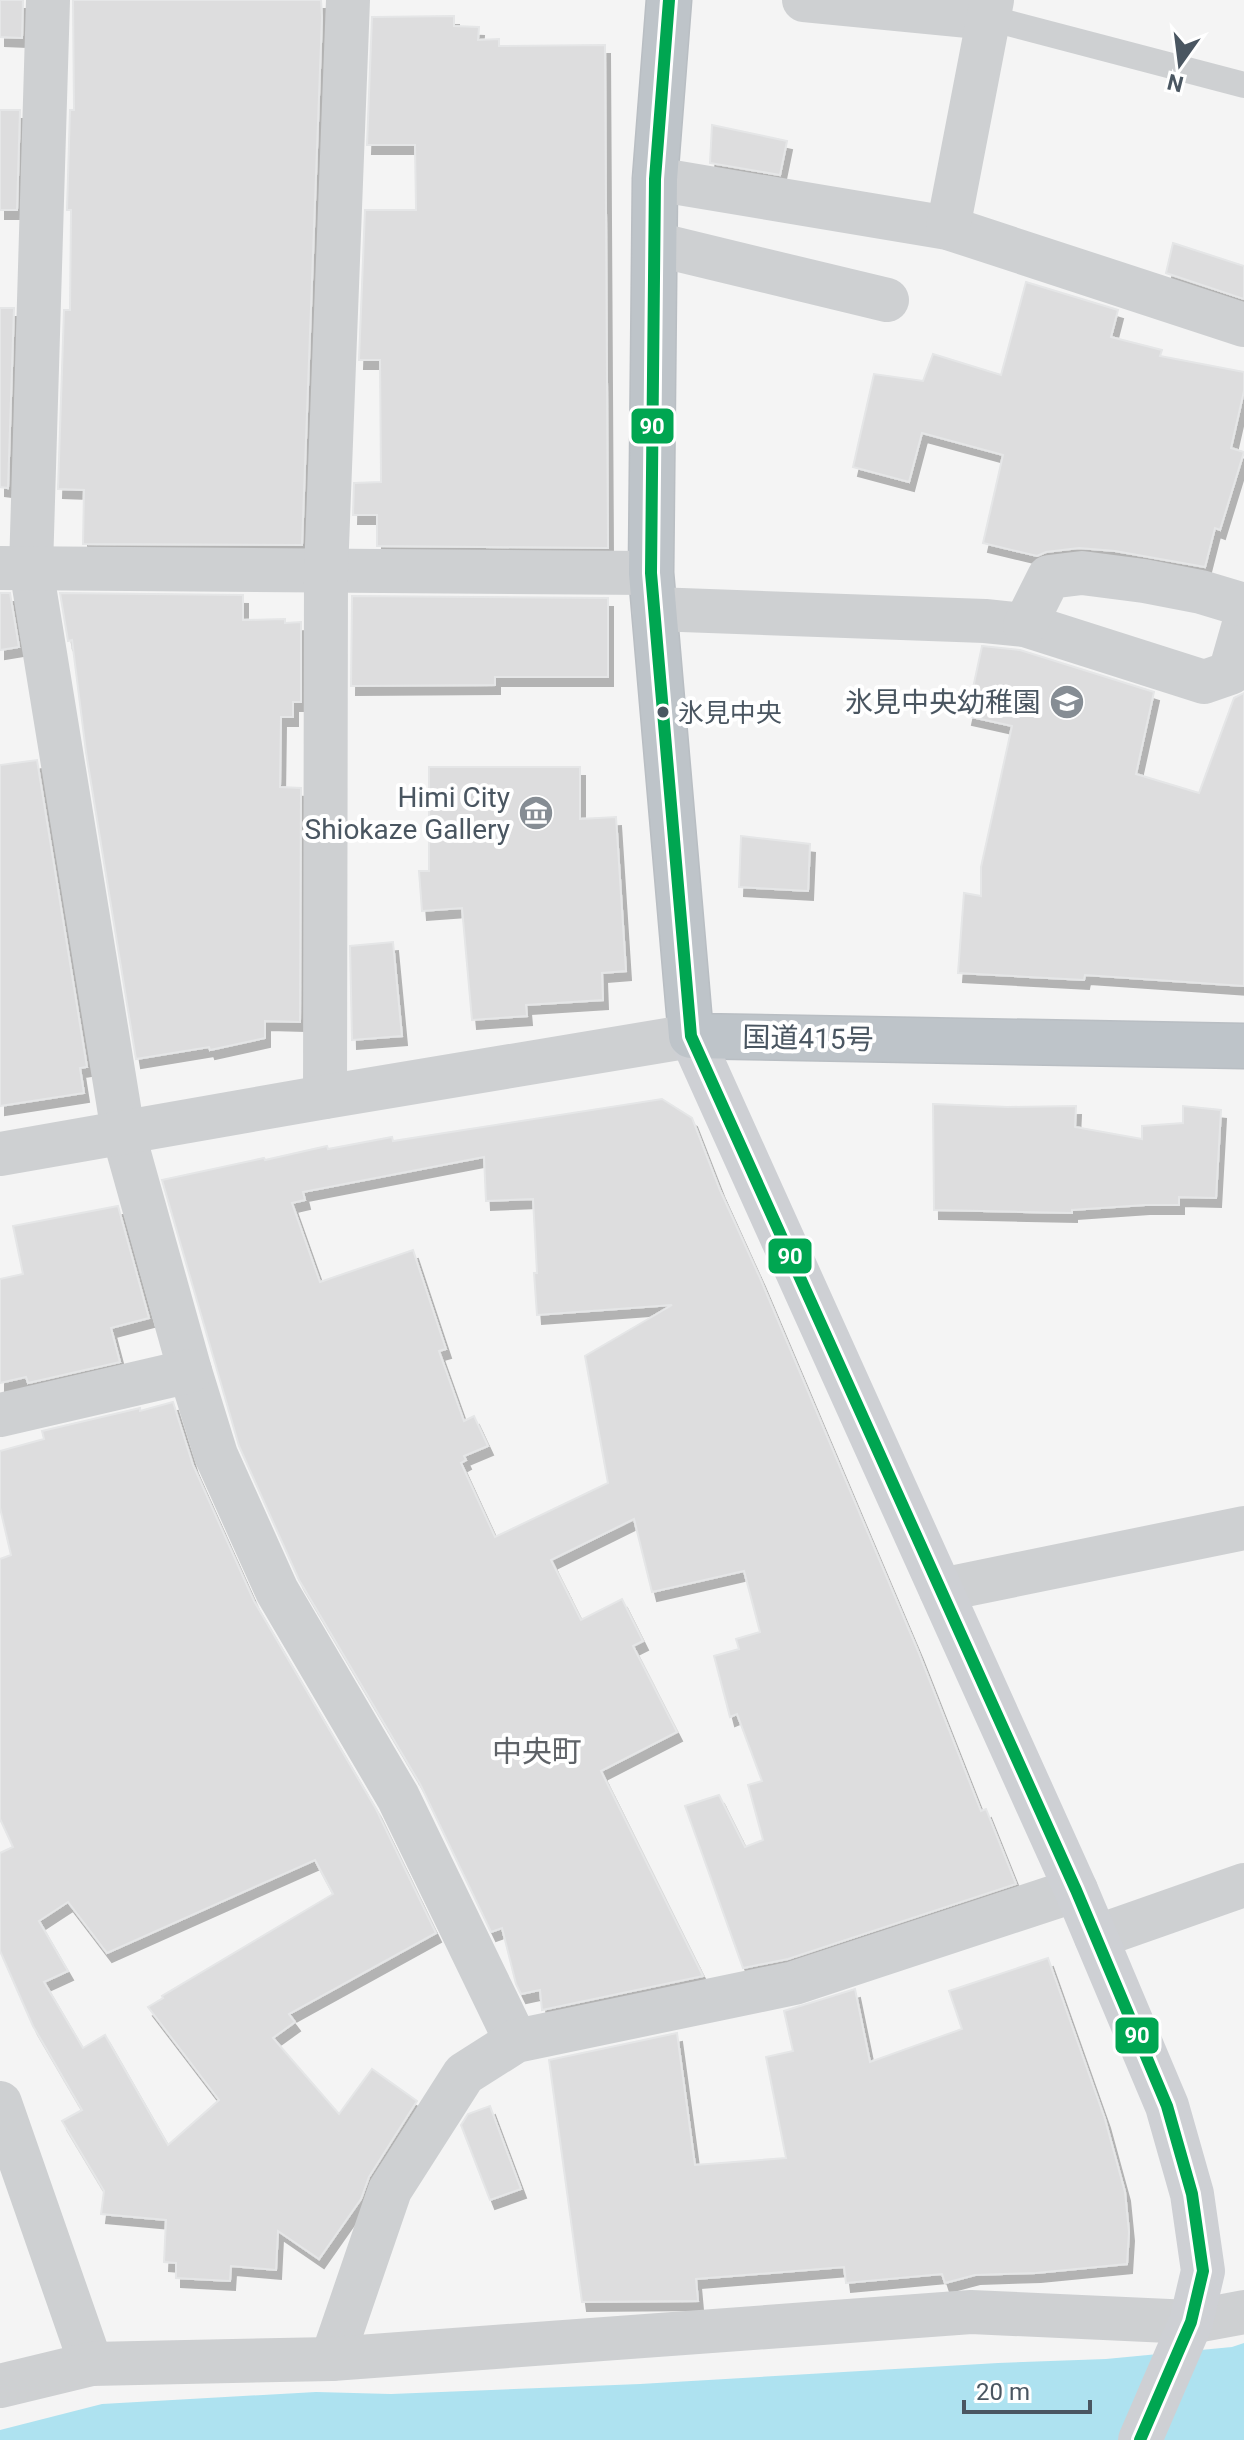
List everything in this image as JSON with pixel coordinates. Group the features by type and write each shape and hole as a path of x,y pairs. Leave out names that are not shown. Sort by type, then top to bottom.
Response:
{"highway":[{"path":"669,0 655,179 653,591 691,1036"},
{"name":"国道415号","path":"691,1036 1244,1046"}],"main road":[{"path":"691,1036 1076,1890 1167,2106 1192,2194 1203,2271 1191,2322 1140,2440"}],"street":[{"path":"48,0 16,568 123,1132 216,1455 277,1591 398,1797 516,2041"},
{"path":"325,1097 326,572 348,0"},
{"path":"804,0 990,9 948,228"},
{"path":"655,179 948,228 1244,325"},
{"path":"655,244 887,300"},
{"path":"16,568 326,572 653,591 985,621 1025,625 1204,682 1230,673 1244,624"},
{"path":"1025,625 1049,577 1082,573 1201,592 1244,605"},
{"path":"0,1154 691,1036"},
{"path":"0,1415 190,1371"},
{"path":"941,1590 1244,1528"},
{"path":"1096,1937 1244,1885"},
{"path":"332,2359 390,2190 464,2074 516,2041 794,1983 1076,1890"},
{"path":"0,2103 91,2364"},
{"path":"0,2386 91,2364 332,2359 971,2312 1191,2322 1244,2312"}],"lane":[{"path":"990,9 1244,85"}],"water":[{"path":"1244,2343 1244,2440 0,2440 0,2430 102,2404 316,2392 391,2394 640,2384 1106,2359 1232,2347"}],"building":[{"path":"0,0 23,0 22,38 0,37"},
{"path":"73,0 321,0 302,545 83,544 84,490 58,489 64,310 70,310 71,210 67,210 70,110 74,110"},
{"path":"454,16 454,26 479,27 478,40 499,39 499,46 605,45 608,548 377,546 377,515 353,515 354,483 381,482 380,360 359,360 365,210 416,210 415,145 367,145 372,17"},
{"path":"0,110 20,110 17,210 0,210"},
{"path":"712,125 787,141 780,175 710,163"},
{"path":"1173,243 1244,266 1244,299 1166,273"},
{"path":"1026,282 1118,310 1111,337 1162,350 1160,356 1244,372 1244,391 1231,448 1244,452 1220,530 1215,528 1205,567 1115,551 1079,548 1037,556 983,543 1003,455 922,433 909,482 853,467 874,374 923,381 933,354 1001,375"},
{"path":"0,308 14,308 8,488 0,487"},
{"path":"0,593 10,593 19,647 0,650"},
{"path":"60,593 243,595 243,620 285,619 285,623 301,622 301,702 293,702 293,717 281,717 280,787 301,788 300,1022 265,1021 265,1038 210,1050 209,1047 136,1059 86,752 72,640 68,641"},
{"path":"352,596 608,598 608,677 495,677 495,685 351,686"},
{"path":"982,646 1020,650 1154,692 1136,774 1199,793 1234,698 1244,693 1244,986 1085,975 1084,980 958,973 964,893 981,896 981,867 1012,726 967,716"},
{"path":"37,760 87,1067 80,1068 84,1093 0,1106 0,765"},
{"path":"429,767 580,767 580,819 616,817 626,971 602,973 603,1000 526,1005 527,1016 472,1020 462,908 422,911 419,871 429,871"},
{"path":"741,836 810,844 808,891 739,887"},
{"path":"393,942 402,1036 352,1040 350,946"},
{"path":"662,1099 692,1118 918,1651 981,1811 986,1809 1016,1884 788,1959 743,1968 685,1806 719,1795 745,1847 763,1840 748,1785 762,1781 737,1714 730,1717 714,1656 739,1649 736,1639 760,1632 744,1571 652,1592 634,1519 551,1560 581,1620 622,1599 643,1641 633,1646 677,1732 601,1771 703,1976 542,2010 540,1990 521,1994 502,1928 491,1932 420,1784 299,1580 239,1446 162,1180 327,1146 328,1149 392,1137 393,1141","holes":["484,1157 486,1201 533,1199 537,1315 672,1305 585,1356 608,1483 495,1537 461,1463 466,1460 464,1456 488,1446 474,1416 464,1421 439,1351 446,1349 413,1250 320,1282 292,1203 305,1200 303,1192"]},
{"path":"933,1104 1076,1106 1075,1127 1142,1139 1142,1126 1183,1123 1183,1106 1221,1110 1216,1198 1179,1197 1179,1205 1072,1210 1072,1213 934,1210"},
{"path":"118,1206 149,1318 111,1328 120,1362 28,1383 26,1377 0,1383 0,1279 23,1274 13,1226"},
{"path":"173,1402 193,1465 254,1601 376,1809 436,1933 289,2014 295,2022 273,2038 339,2114 372,2069 417,2101 369,2177 361,2199 319,2259 278,2231 276,2270 231,2266 230,2281 176,2278 176,2263 164,2262 166,2220 101,2214 104,2191 62,2121 82,2110 33,2026 0,1951 0,1853 13,1847 0,1819 0,1559 11,1555 0,1508 0,1451 44,1439 42,1431 140,1408 140,1411","holes":["315,1860 333,1894 148,2007 219,2100 168,2145 105,2035 83,2048 44,1982 68,1971 39,1921 68,1902 107,1953"]},
{"path":"1048,1958 1105,2119 1125,2192 1129,2232 1127,2264 1036,2273 975,2275 945,2283 942,2274 846,2283 844,2267 696,2279 698,2301 582,2302 549,2060 677,2033 695,2165 786,2158 766,2057 793,2051 784,2011 855,1989 870,2062 962,2029 949,1991"},
{"path":"490,2106 521,2189 490,2200 461,2125 468,2114"}],"transit line":[{"name":"90","path":"669,0 655,179 651,573 691,1036 1076,1890 1167,2106 1192,2194 1203,2271 1191,2322 1140,2440"}],"place":[{"name":"氷見中央幼稚園","path":"1067,702"},
{"name":"氷見中央","path":"663,712"},
{"name":"Himi City Shiokaze Gallery","path":"536,813"}],"district":[{"name":"中央町","path":"537,1752"}]}
